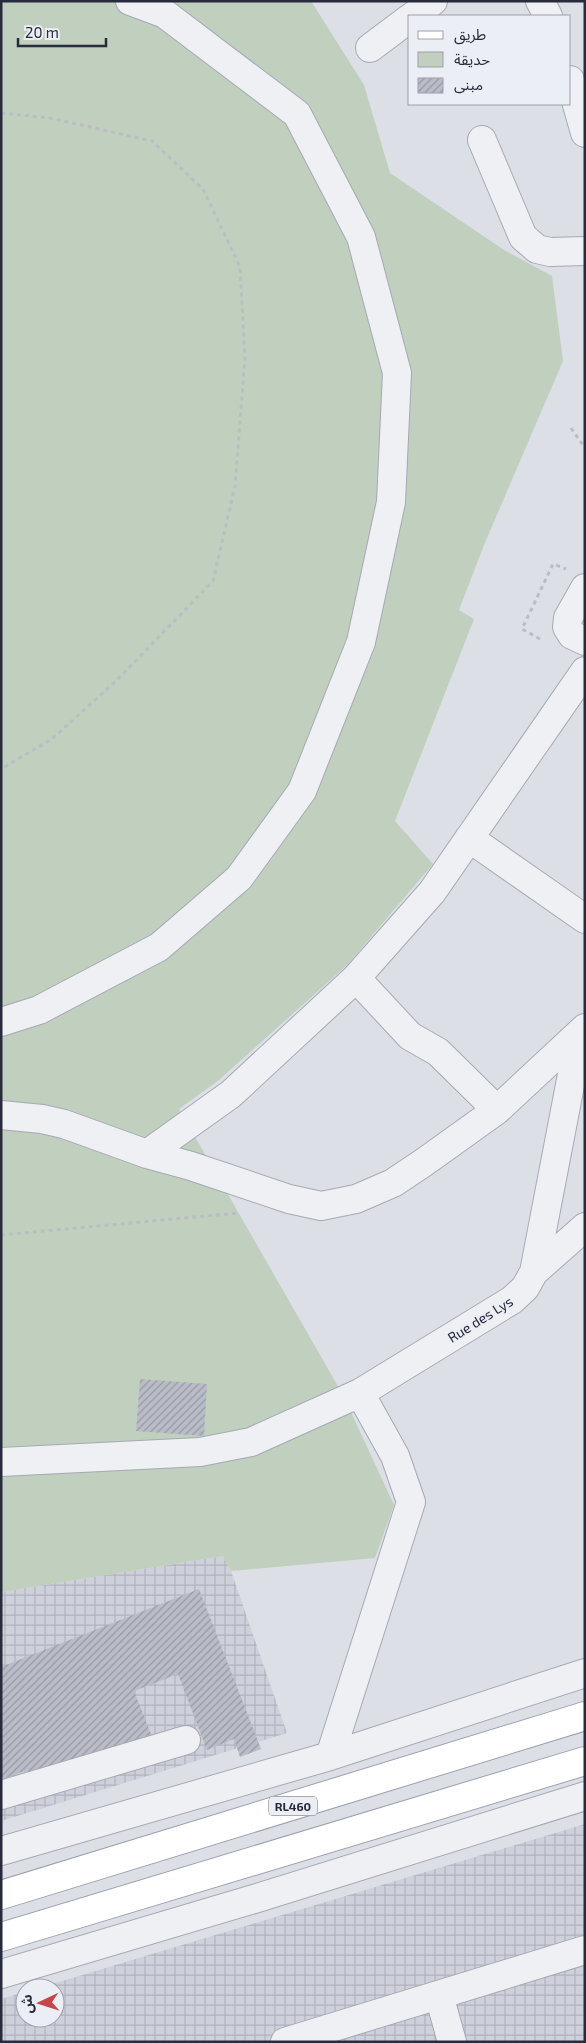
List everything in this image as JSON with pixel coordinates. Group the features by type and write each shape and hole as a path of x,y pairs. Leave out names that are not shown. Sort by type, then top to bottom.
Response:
{"main road":[{"name":"RL460","path":"1,1895 585,1716"},
{"path":"1,1937 585,1761"}],"street":[{"path":"1,1022 39,1010 159,947 239,878 302,791 361,642 391,502 397,373 361,238 302,123 297,114 165,14 130,1"},
{"path":"414,15 433,1"},
{"path":"540,1 547,15"},
{"path":"370,48 408,19"},
{"path":"577,93 585,133"},
{"path":"482,140 523,237 537,249 550,252 585,252"},
{"path":"585,588 568,618 567,627 572,635 585,641"},
{"path":"147,1154 231,1094 356,978 432,892 585,671"},
{"path":"469,838 580,916"},
{"path":"356,978 410,1036 438,1052 497,1110"},
{"path":"1,1115 42,1118 57,1122 147,1154 190,1166 289,1199 321,1206 356,1199 393,1183 497,1110 582,1030"},
{"path":"534,1272 582,1030"},
{"name":"Rue des Lys","path":"1,1462 179,1453 251,1442 360,1394 512,1300 525,1288 534,1272 585,1227"},
{"path":"330,1756 411,1502 395,1456 360,1394"},
{"path":"1,1851 330,1756 585,1673"},
{"path":"1,1795 186,1740"},
{"path":"1,1974 254,1899 585,1796"},
{"path":"285,2042 585,1950"},
{"path":"439,1995 452,2042"}],"path":[{"path":"1,112 50,118 152,141 202,189 240,266 245,358 235,486 214,581 116,681 52,739 1,769"},
{"path":"571,428 585,448"},
{"path":"1,1235 244,1213"}],"shaded area":[{"path":"223,1556 231,1571 287,1733 1,1821 1,1592"},
{"path":"585,1824 585,2042 1,2042 1,1999 15,1995 15,2028 65,2028 65,1980"}],"green space":[{"path":"1,1 311,1 364,85 390,173 504,250 552,276 563,361 484,545 459,610 474,619 395,821 433,864 347,965 219,1080 179,1109 343,1395 394,1505 375,1558 231,1571 223,1556 1,1592"}],"building":[{"path":"140,1379 207,1384 204,1436 136,1431"},
{"path":"199,1589 261,1749 240,1757 234,1739 207,1750 178,1674 134,1691 151,1734 31,1781 27,1770 1,1780 1,1667"}]}
